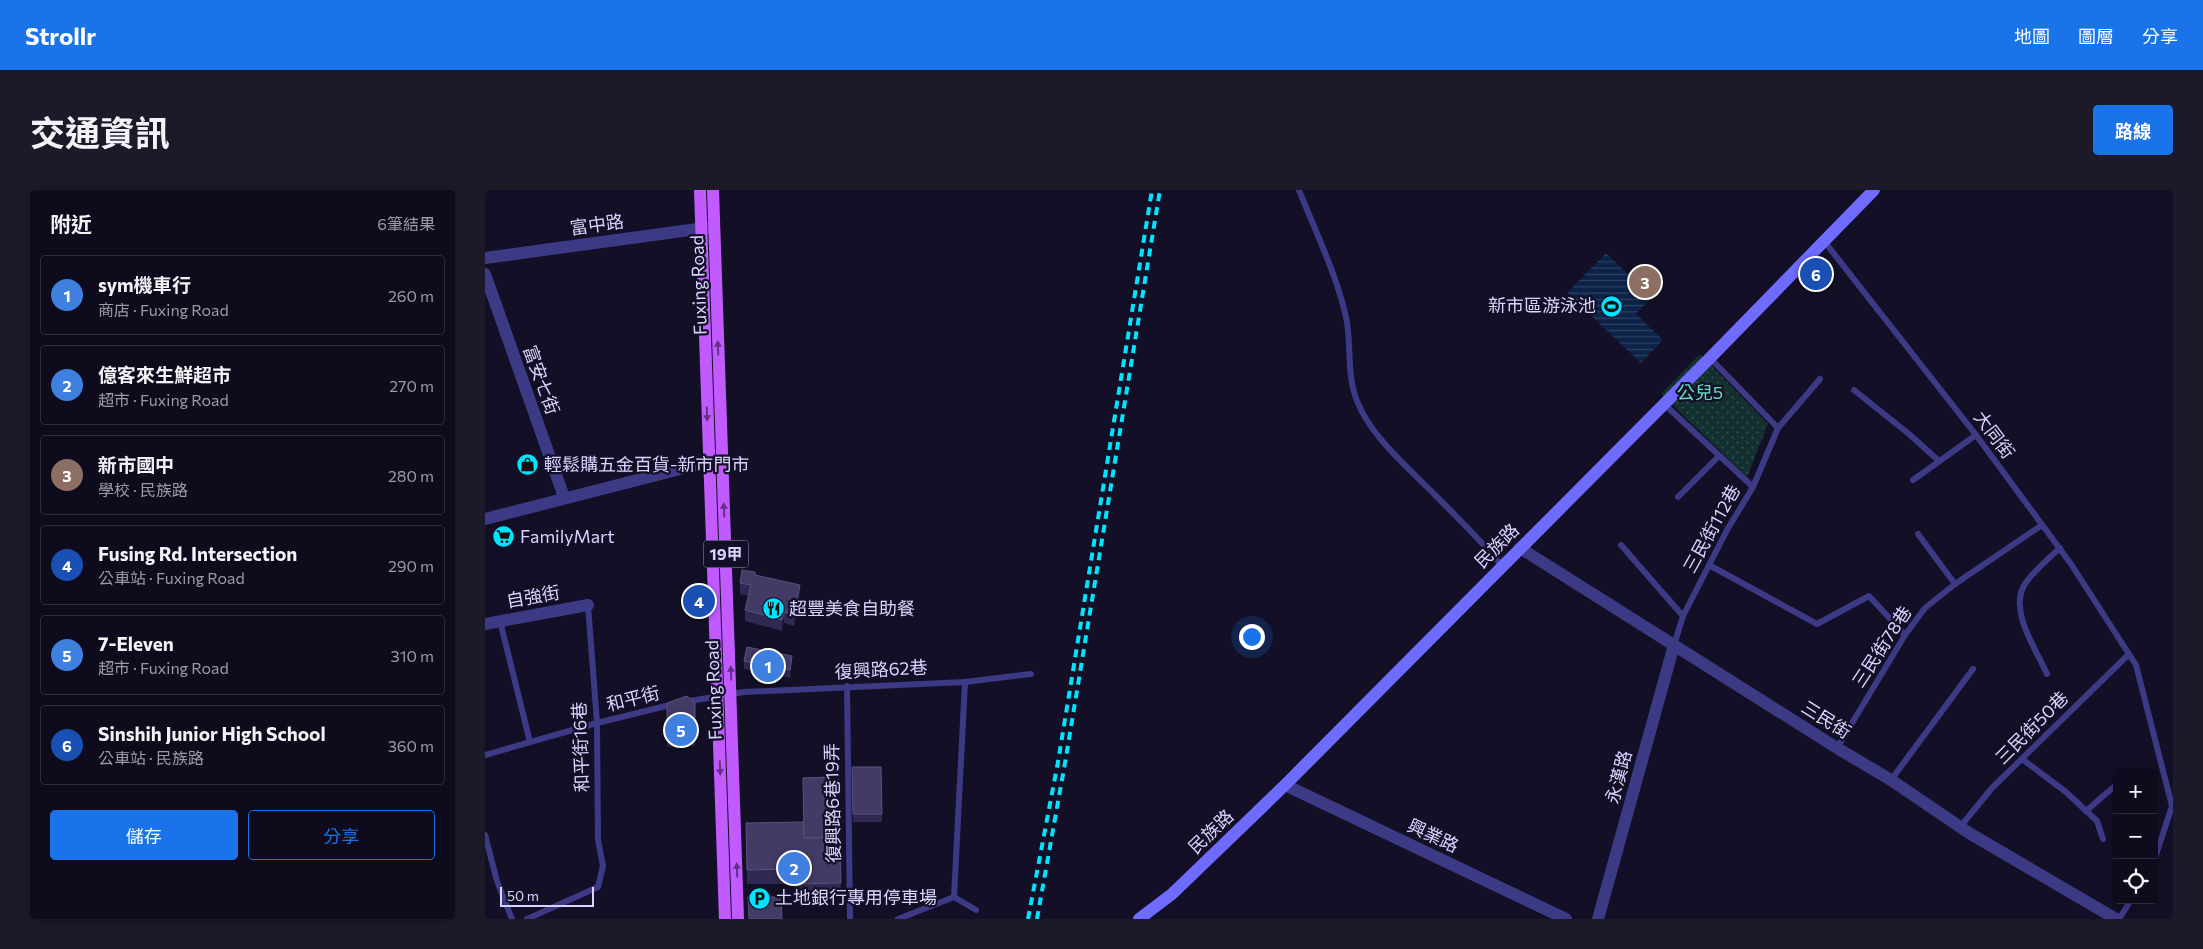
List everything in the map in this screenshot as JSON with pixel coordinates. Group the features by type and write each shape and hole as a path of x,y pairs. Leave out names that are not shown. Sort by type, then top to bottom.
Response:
{"main road":[{"name":"Fuxing Road","path":"700,190 708,227 722,458 738,919"},
{"name":"Fuxing Road","path":"713,190 708,227 709,460 725,919"}],"street":[{"name":"民族路","path":"1139,919 1172,894 1285,786 1874,190"},
{"name":"富中路","path":"485,258 708,227"},
{"name":"富安七街","path":"485,274 565,497"},
{"path":"485,519 722,458"},
{"name":"三民街","path":"1520,548 1891,780 1960,828 2117,919"},
{"name":"自強街","path":"485,624 588,604"},
{"name":"永漢路","path":"1598,919 1674,645"},
{"name":"興業路","path":"1285,786 1566,919"}],"lane":[{"path":"1299,190 1339,291 1347,323 1349,364 1357,401 1373,429 1401,461 1476,536 1502,566"},
{"name":"大同街","path":"1824,241 1976,435 2060,548 2136,665 2172,806 2155,859"},
{"path":"1710,358 1778,428"},
{"name":"三民街112巷","path":"1674,645 1683,616 1753,487 1778,428 1820,379"},
{"path":"1854,390 1939,460"},
{"path":"1664,404 1753,487"},
{"path":"1913,480 1976,435"},
{"path":"1678,498 1719,456"},
{"name":"三民街78巷","path":"1837,748 1905,635 1925,608 1955,584 2042,525"},
{"path":"1918,534 1955,584"},
{"path":"1621,546 1683,616"},
{"path":"2047,674 2021,622 2019,606 2025,583 2060,548"},
{"path":"1709,566 1817,624 1869,596 1905,635"},
{"name":"和平街16巷","path":"527,919 598,887 603,866 598,840 597,723 588,604"},
{"path":"500,620 530,742"},
{"name":"三民街50巷","path":"1960,828 1992,788 2129,654"},
{"path":"1891,780 1973,669"},
{"name":"復興路62巷","path":"731,694 847,686 965,682 1031,674"},
{"path":"954,898 965,682"},
{"name":"復興路6巷19弄","path":"847,686 850,919"},
{"name":"和平街","path":"485,755 597,723 718,695 731,694"},
{"path":"2022,759 2066,792 2097,821 2103,839"},
{"path":"2086,811 2113,787"},
{"path":"485,835 497,882 512,919"},
{"path":"897,919 954,898 976,910"},
{"path":"2117,919 2128,904"}],"green space":[{"name":"公兒5","path":"1700,354 1768,424 1747,477 1661,394"}],"water":[{"name":"新市區游泳池","path":"1606,253 1652,297 1636,314 1663,340 1641,363 1567,293"}],"building":[{"name":"超豐美食自助餐","path":"742,570 755,572 755,575 800,585 794,615 784,612 782,620 745,610 751,585 740,583"},
{"path":"747,647 792,656 790,670 744,661"},
{"path":"687,696 695,703 695,735 667,736 667,703"},
{"path":"852,767 881,767 882,814 853,814"},
{"path":"831,777 833,837 804,838 803,778"},
{"path":"803,822 804,838 840,837 841,883 794,884 794,869 747,870 746,823"},
{"path":"748,897 781,897 782,919 749,919"}],"railway":[{"path":"1028,919 1058,762 1152,190"},
{"path":"1037,919 1065,763 1160,190"}],"place":[{"name":"Sinshih Junior High School","path":"1816,274"},
{"name":"新市國中","path":"1645,282"},
{"name":"新市區游泳池","path":"1612,306"},
{"name":"輕鬆購五金百貨-新市門市","path":"528,465"},
{"name":"FamilyMart","path":"504,537"},
{"name":"Fusing Rd. Intersection","path":"699,601"},
{"name":"超豐美食自助餐","path":"773,609"},
{"name":"sym機車行","path":"768,666"},
{"name":"7-Eleven","path":"681,730"},
{"name":"億客來生鮮超市","path":"794,868"},
{"name":"土地銀行專用停車場","path":"759,898"}]}
